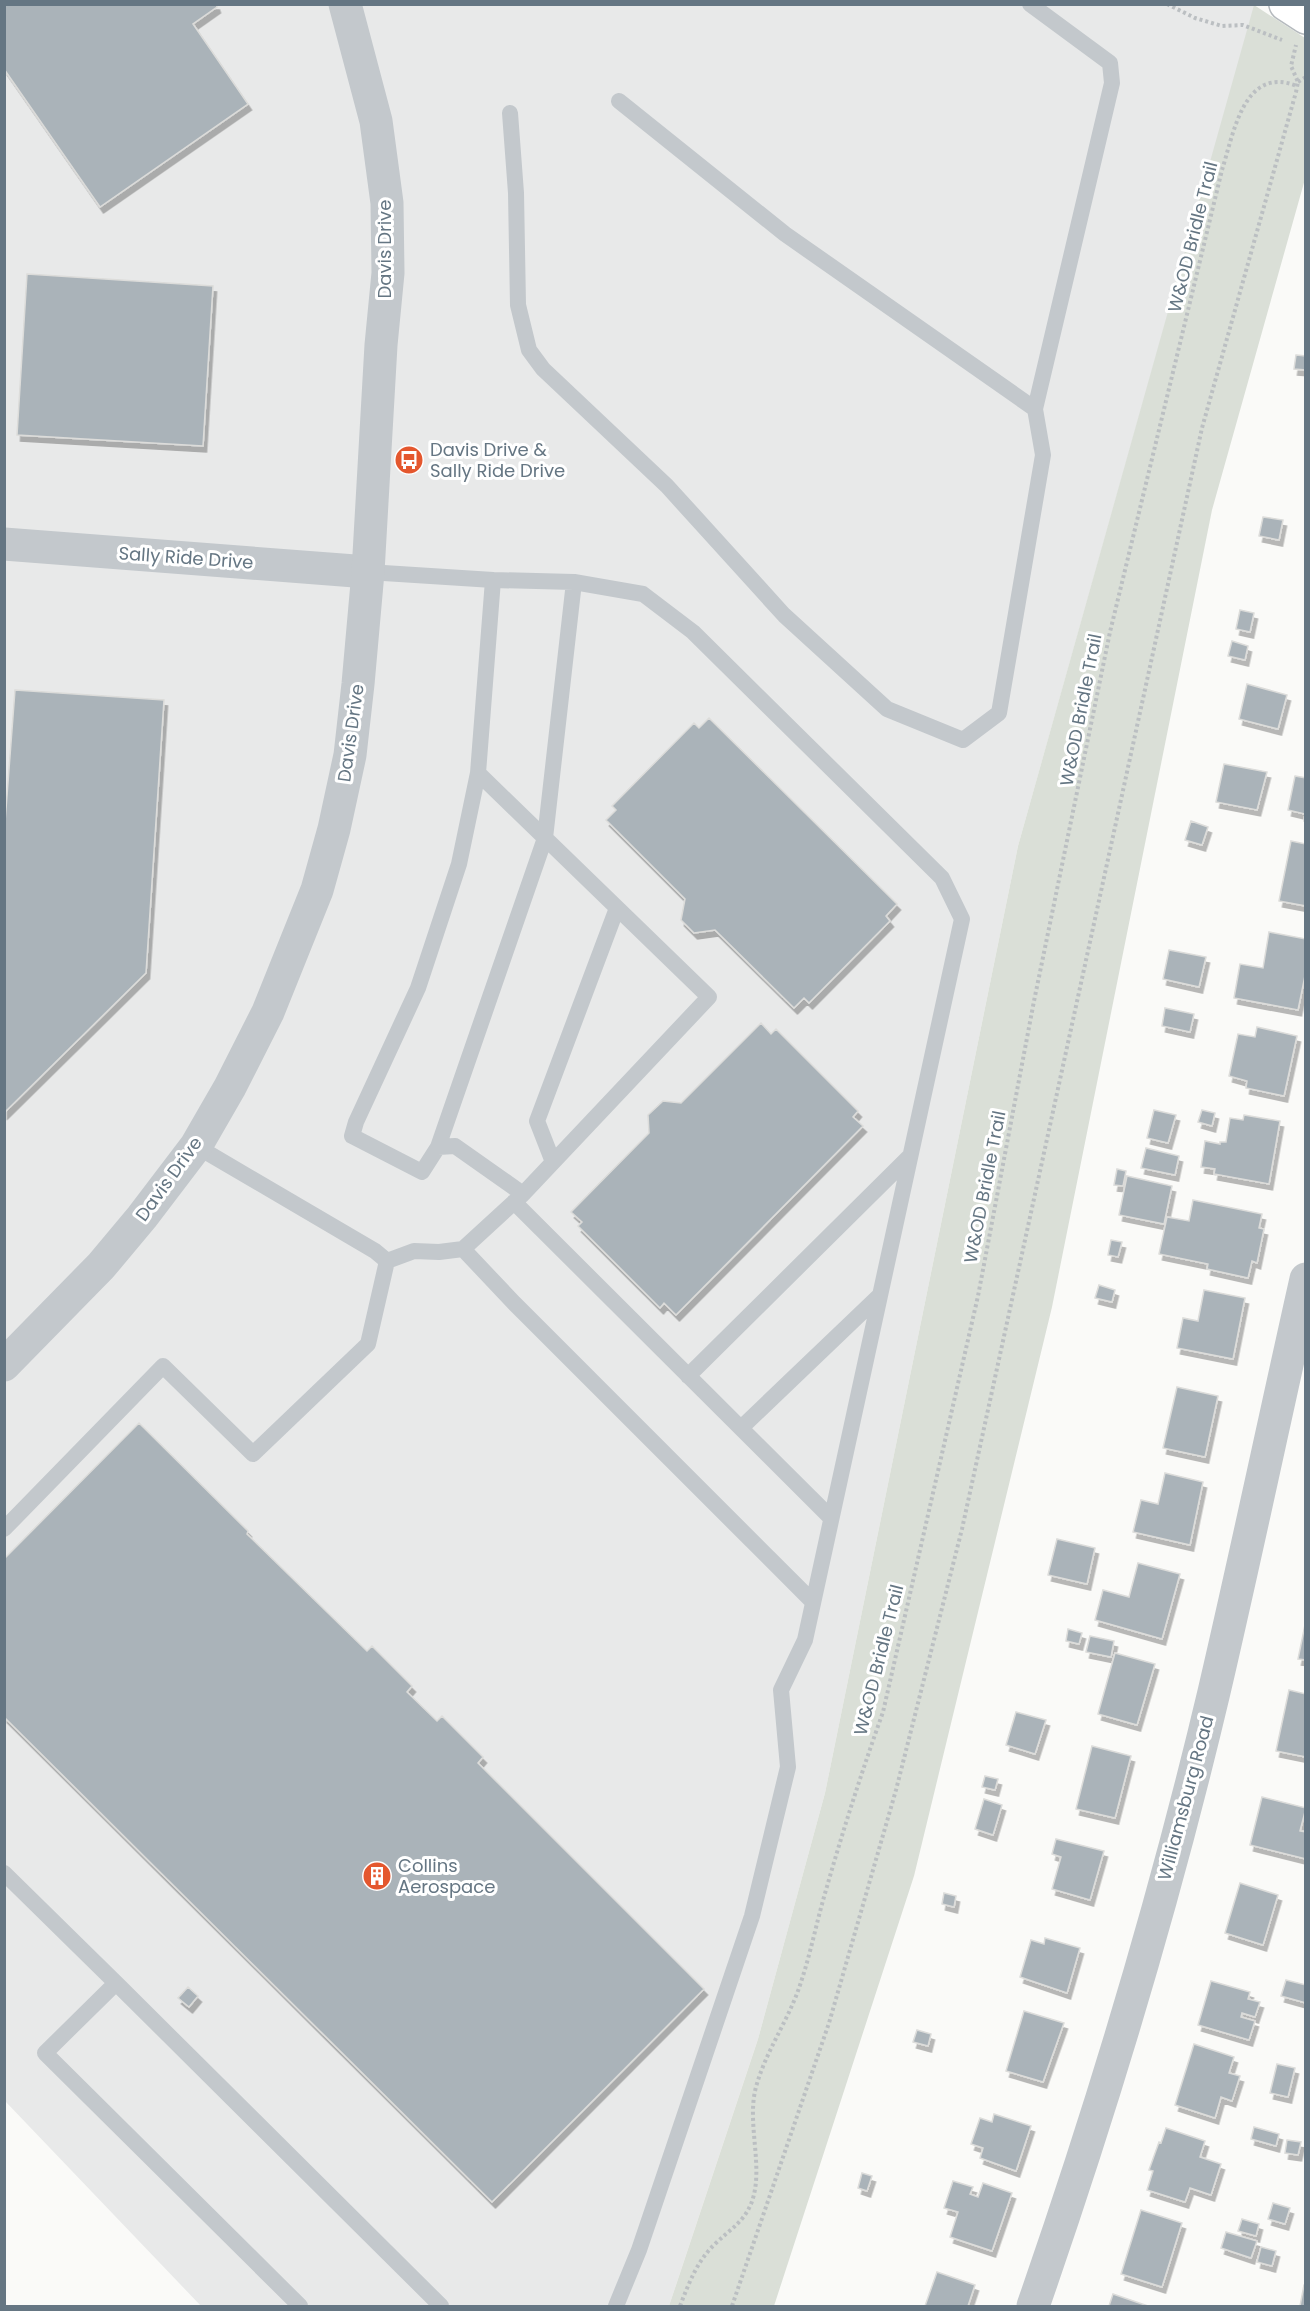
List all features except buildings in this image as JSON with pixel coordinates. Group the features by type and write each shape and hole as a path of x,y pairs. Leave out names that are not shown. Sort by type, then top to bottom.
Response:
{"main road":[{"path":"1286,4 1300,35"}],"street":[{"name":"Davis Drive","path":"4,1365 101,1266 196,1146 230,1087 268,1012 317,890 334,829 350,755 358,684 368,572 381,345 388,273 387,203 376,121 345,4"},
{"name":"Sally Ride Drive","path":"4,544 368,572"},
{"name":"Williamsburg Road","path":"1033,2307 1059,2232 1144,1960 1214,1693 1305,1280"}],"lane":[{"path":"510,113 516,193 518,305 529,350 543,369 667,486 784,615 887,709 963,741 999,713 1043,455 1035,409 1112,83 1110,63 1030,4"},
{"path":"619,101 786,234 1035,409"},
{"path":"368,572 493,580 574,582 643,594 693,632 942,878 962,920 805,1640 781,1690 788,1767 752,1916 647,2227 616,2307"},
{"path":"493,580 478,773 459,864 418,988 356,1122 352,1136 422,1172 438,1148 545,838 574,582"},
{"path":"387,1261 414,1251 439,1252 463,1249 518,1198 709,997 478,773"},
{"path":"553,1162 537,1121 617,908"},
{"path":"196,1146 375,1251 387,1261"},
{"path":"438,1148 455,1146 518,1198 688,1376 831,1518"},
{"path":"688,1376 910,1155"},
{"path":"463,1249 530,1320 813,1602"},
{"path":"4,1529 163,1366 253,1454 368,1344 387,1261"},
{"path":"741,1428 879,1296"},
{"path":"4,1872 441,2307"},
{"path":"116,1983 45,2053 300,2307"}],"path":[{"path":"1167,4 1195,18 1222,26 1243,25 1265,32 1300,35"},
{"path":"1300,35 1305,50"},
{"path":"1298,84 1291,66 1300,35"},
{"path":"732,2307 829,2023 896,1790 962,1529 1202,428 1298,84 1305,77"},
{"name":"W&OD Bridle Trail","path":"680,2307 693,2272 714,2245 741,2222 751,2203 755,2170 752,2108 757,2085 801,1984 860,1777 883,1712 978,1296 1034,1001 1110,632 1222,170 1247,99 1271,81 1282,80 1298,84"}],"shaded area":[{"path":"5,5 1255,5 1018,846 825,1793 758,2039 669,2306 201,2306 5,2101"},
{"path":"1254,5 1305,38 1305,179 1212,510 1052,1307 914,1876 774,2306 669,2306 758,2039 825,1793 1018,846"}],"place":[{"name":"Davis Drive & Sally Ride Drive","path":"409,460"},
{"name":"Collins Aerospace","path":"377,1876"}]}
